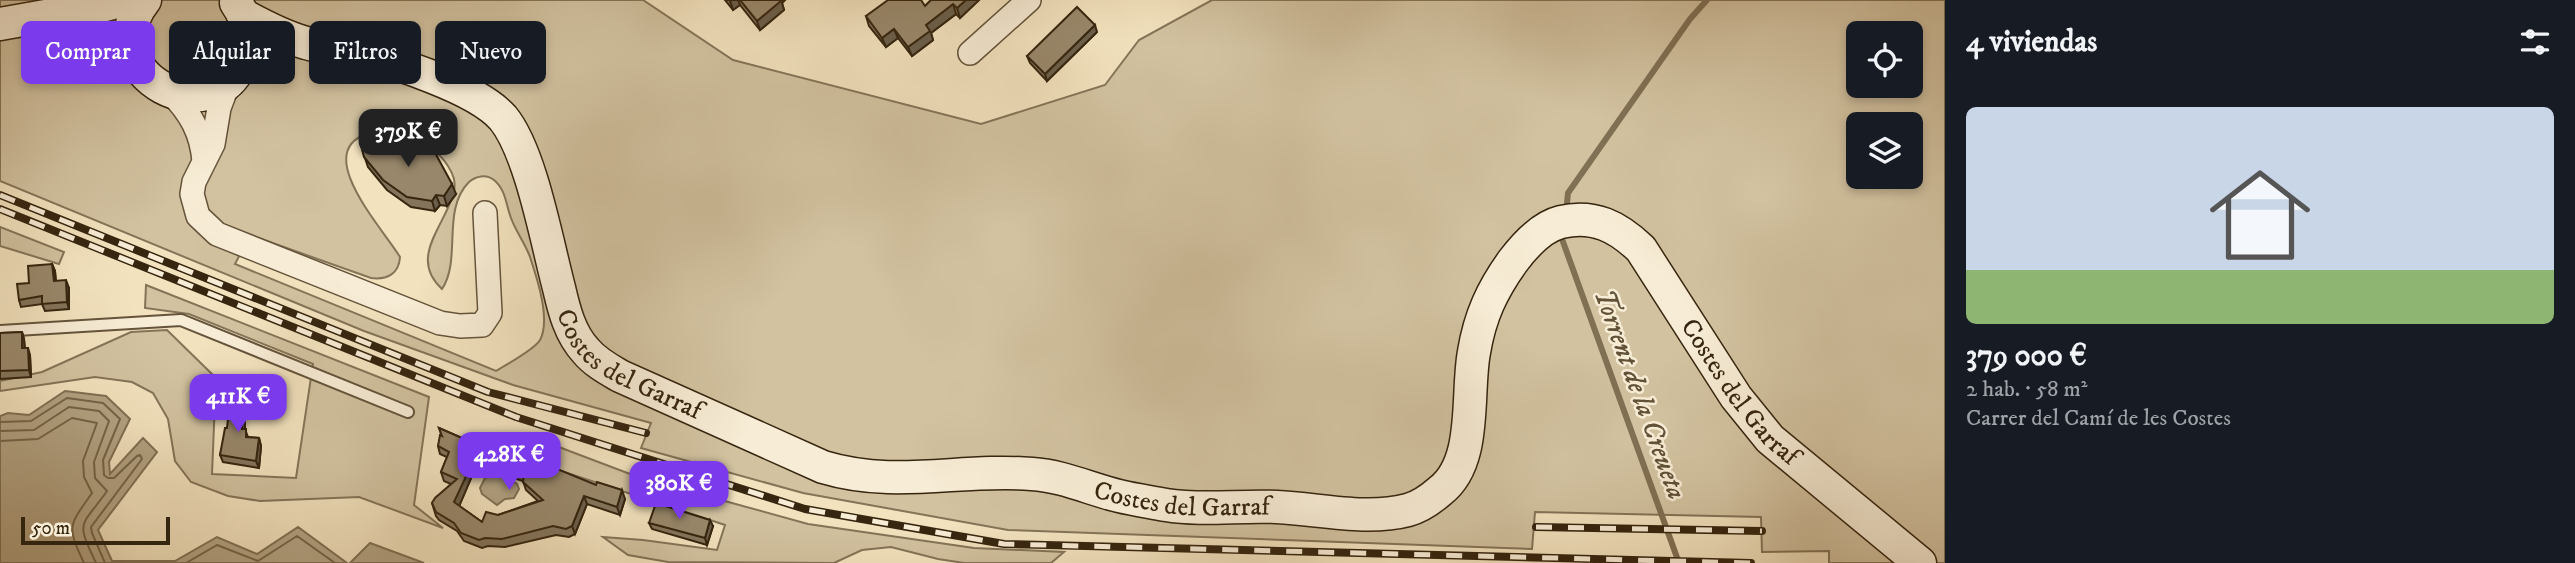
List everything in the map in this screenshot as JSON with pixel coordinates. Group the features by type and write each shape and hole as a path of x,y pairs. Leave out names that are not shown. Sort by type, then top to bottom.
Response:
{"main road":[{"path":"0,24 71,14 124,0"},
{"path":"134,21 145,0"},
{"name":"Costes del Garraf","path":"238,5 281,35 307,44 353,52 435,79 474,96 501,116 515,136 527,166 566,318 585,351 620,376 823,467 848,475 896,479 1014,473 1040,475 1119,496 1170,506 1277,507 1359,514 1410,509 1448,484 1454,478 1464,456 1473,353 1493,289 1523,248 1538,234 1553,224 1577,218 1604,222 1626,234 1642,249 1736,397 1770,439 1920,563"},
{"path":"71,14 91,21"},
{"name":"Costes del Garraf","path":"295,46 307,44"},
{"path":"155,83 170,92"},
{"name":"Costes del Garraf","path":"170,92 186,96 202,94 223,84"}],"street":[{"path":"971,54 1030,0"},
{"path":"230,84 219,108 213,144 194,182 194,204 198,216 217,234 440,323 482,325 490,313 485,213"},
{"path":"170,92 194,120 203,146 204,162"}],"lane":[{"path":"0,331 181,320 408,412"}],"shaded area":[{"path":"0,0 643,0 733,60 981,124 1105,85 1139,40 1212,0 1945,0 1945,563 1829,563 1829,551 1762,552 1761,517 1535,512 1532,549 1008,530 803,493 641,448 651,423 513,385 364,331 0,181","holes":["367,134 391,135 423,144 441,157 454,178 454,191 429,253 428,265 432,277 442,289 451,264 453,220 461,193 469,182 478,177 488,177 498,184 530,257 539,287 544,322 537,344 496,371 235,264 250,235 371,278 387,277 395,272 400,257 356,192 349,174 346,157 352,143"]},
{"path":"0,227 64,252 59,264 0,246"},
{"path":"146,285 429,397 414,505 443,528 359,497 260,501 228,496 191,482 175,461 168,419 153,393 132,382 95,377 0,391 0,381 42,372 131,332 167,330 216,378 212,474 296,478 313,364 189,314 145,308"},
{"path":"535,438 638,477 808,524 974,548 1064,552 1051,563 964,563 891,547 862,550 834,563 668,562 628,555 603,537 717,550 725,525 528,460"}],"water":[{"path":"65,391 106,396 130,419 109,462 110,474 143,438 157,452 98,530 112,561 175,561 217,537 257,554 298,527 347,563 0,563 0,416 8,413 29,415"},
{"path":"491,475 507,478 517,484 519,489 514,498 505,499 497,505 482,494 480,488 485,478"},
{"path":"370,543 424,563 350,563"}],"building":[{"path":"740,0 780,0 781,1 757,21"},
{"path":"888,0 921,0 925,6 931,0 966,0 957,8 953,4 926,25 930,31 908,47 894,29 882,38 866,16"},
{"path":"1077,7 1095,25 1045,74 1027,56"},
{"path":"387,139 412,151 420,140 433,149 452,184 444,196 436,195 432,201 407,197 383,180 364,157 362,149 367,140"},
{"path":"52,264 54,281 66,280 67,302 42,304 42,296 19,300 17,284 29,283 28,266"},
{"path":"22,332 22,348 28,348 29,370 0,371 0,333"},
{"path":"231,392 241,393 242,429 246,429 246,437 259,438 256,461 220,455 227,428"},
{"path":"439,428 471,442 523,455 596,485 597,482 622,490 617,507 584,496 572,526 566,529 553,526 502,539 479,540 461,533 454,523 436,512 432,503 457,479 441,472 449,452 438,446 440,435 442,436","holes":["471,457 524,474 523,482 543,500 498,515 486,512 482,522 454,502 470,468 465,472"]},
{"path":"656,503 710,520 705,538 649,523"}],"waterway":[{"name":"Torrent de la Creueta","path":"1567,203 1568,193 1690,19 1707,0"},
{"name":"Torrent de la Creueta","path":"1562,239 1679,563"}],"railway":[{"path":"0,195 488,392 646,433"},
{"path":"0,209 516,417 805,509 1004,544 1751,563"},
{"path":"1536,527 1762,531"}]}
